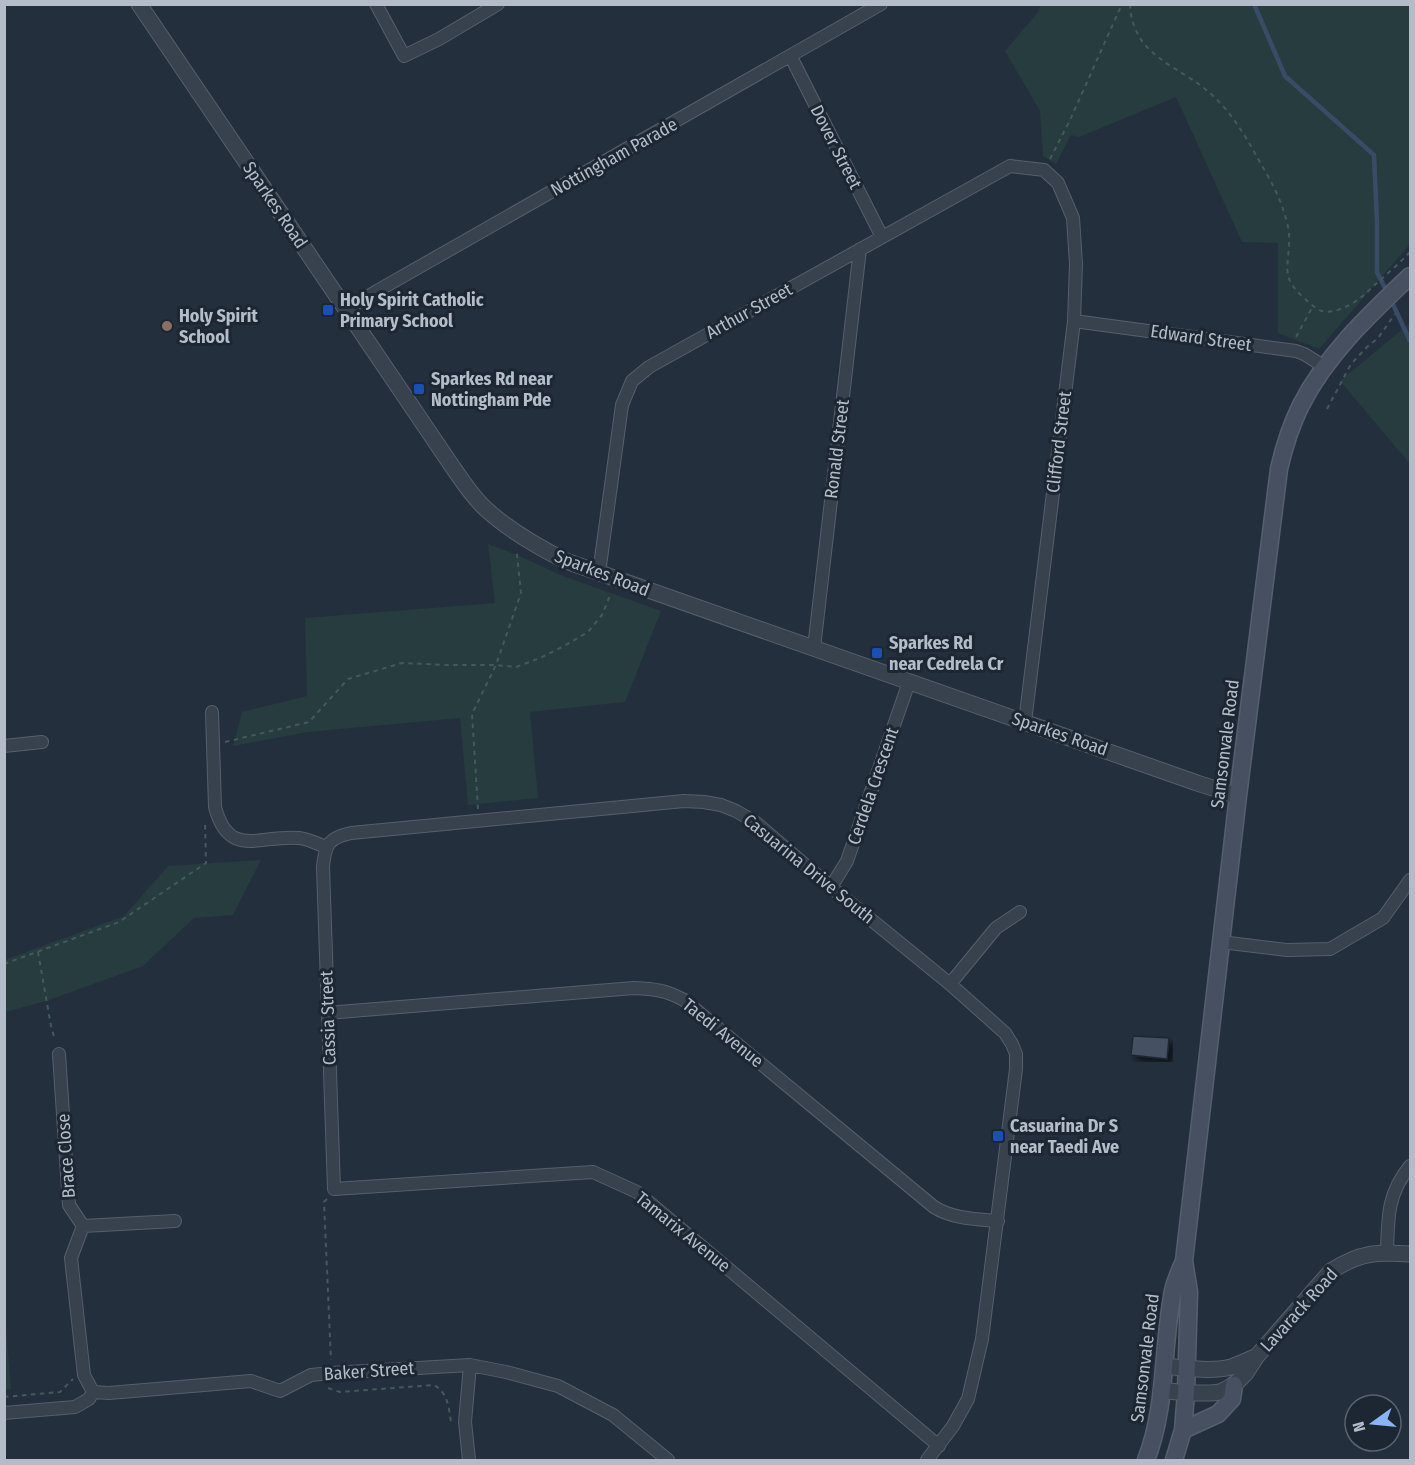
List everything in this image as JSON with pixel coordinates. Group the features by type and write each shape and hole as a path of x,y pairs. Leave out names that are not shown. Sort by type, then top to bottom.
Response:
{"main road":[{"name":"Samsonvale Road","path":"1146,1461 1154,1436 1173,1289 1184,1260 1279,470 1284,448 1301,406 1325,367 1369,315 1410,276"},
{"name":"Samsonvale Road","path":"1174,1461 1183,1430 1186,1393 1189,1292 1184,1260"},
{"path":"1183,1430 1218,1414 1232,1399 1234,1385"}],"street":[{"name":"Sparkes Road","path":"139,4 454,470 485,509 525,539 566,561 617,580 1238,796"},
{"path":"376,4 404,56 439,39 498,4"},
{"name":"Nottingham Parade","path":"346,309 881,4"},
{"name":"Dover Street","path":"790,57 882,237"},
{"name":"Arthur Street","path":"599,573 622,405 632,381 649,367 1010,166 1044,170"},
{"name":"Clifford Street","path":"1025,722 1074,321 1076,264 1073,218 1058,183 1044,170"},
{"name":"Ronald Street","path":"814,648 860,249"},
{"name":"Edward Street","path":"1074,321 1296,351 1325,367"},
{"name":"Cerdela Crescent","path":"831,887 847,861 909,682"},
{"path":"212,712 215,807 224,830 233,838 248,841 298,838 326,847"},
{"path":"4,746 42,742"},
{"name":"Casuarina Drive South","path":"326,847 332,839 351,833 684,801 721,805 755,822 950,984 1005,1033 1016,1054 1016,1069 982,1339 968,1399 953,1426 927,1461"},
{"name":"Cassia Street","path":"326,847 323,867 334,1189"},
{"path":"1221,942 1287,950 1330,949 1383,918 1410,880"},
{"path":"950,984 996,928 1020,912"},
{"name":"Taedi Avenue","path":"327,1013 634,988 651,988 670,992 684,1000 934,1207 945,1214 958,1217 998,1221"},
{"name":"Brace Close","path":"59,1054 69,1205 83,1226"},
{"path":"1387,1253 1388,1216 1392,1196 1410,1166"},
{"name":"Tamarix Avenue","path":"334,1189 593,1172 637,1192 939,1446"},
{"path":"4,1413 75,1407 89,1399 93,1392 84,1375 71,1258 83,1226 175,1221"},
{"name":"Lavarack Road","path":"1234,1385 1331,1271 1359,1256 1373,1252 1410,1254"},
{"name":"Lavarack Road","path":"1164,1366 1187,1369 1223,1368 1257,1356"},
{"path":"469,1461 465,1422 470,1365"},
{"name":"Baker Street","path":"93,1392 109,1393 251,1381 280,1391 311,1376 331,1372 470,1365 558,1386 613,1415 668,1461"},
{"path":"1161,1390 1186,1393 1220,1392 1234,1385"}],"path":[{"path":"1044,170 1070,120 1122,4"},
{"path":"1130,4 1130,15 1139,37 1159,59 1212,94 1229,112 1249,144 1267,174 1283,209 1290,238 1287,273 1293,288 1313,306 1323,311 1334,312 1356,301 1409,254"},
{"path":"1293,341 1313,306"},
{"path":"1327,409 1351,364 1383,332 1398,310"},
{"path":"479,821 471,720 474,708 496,665 521,593 517,555 525,539"},
{"path":"214,745 309,722 348,679 402,663 516,667 540,658 588,632 602,615 617,580"},
{"path":"4,964 119,922 206,863 205,818"},
{"path":"38,952 51,1026 59,1054"},
{"path":"334,1189 324,1202 331,1372 327,1388 340,1392 434,1385 440,1389 446,1399 450,1411 451,1431"},
{"path":"4,1397 60,1392 74,1377 84,1375"}],"green space":[{"path":"1040,5 1410,5 1410,244 1319,349 1278,333 1278,243 1242,242 1176,97 1079,137 1071,135 1056,164 1043,156 1040,111 1005,51 1039,11"},
{"path":"1410,323 1410,464 1340,381"},
{"path":"488,544 563,576 661,611 625,702 530,712 538,798 468,805 460,718 308,732 233,746 242,712 307,696 305,618 495,603"},
{"path":"261,860 233,915 194,918 143,966 46,1001 5,1012 5,960 124,916 168,866"},
{"path":"5,1315 11,1389 4,1390"}],"building":[{"path":"1133,1036 1169,1038 1167,1059 1131,1055"}],"waterway":[{"path":"1254,4 1285,76 1374,155 1377,272 1387,292"},
{"path":"1391,300 1410,341"}],"place":[{"name":"Holy Spirit Catholic Primary School","path":"328,310"},
{"name":"Holy Spirit School","path":"167,326"},
{"name":"Sparkes Rd near Nottingham Pde","path":"419,389"},
{"name":"Sparkes Rd near Cedrela Cr","path":"877,653"},
{"name":"Casuarina Dr S near Taedi Ave","path":"998,1136"}]}
